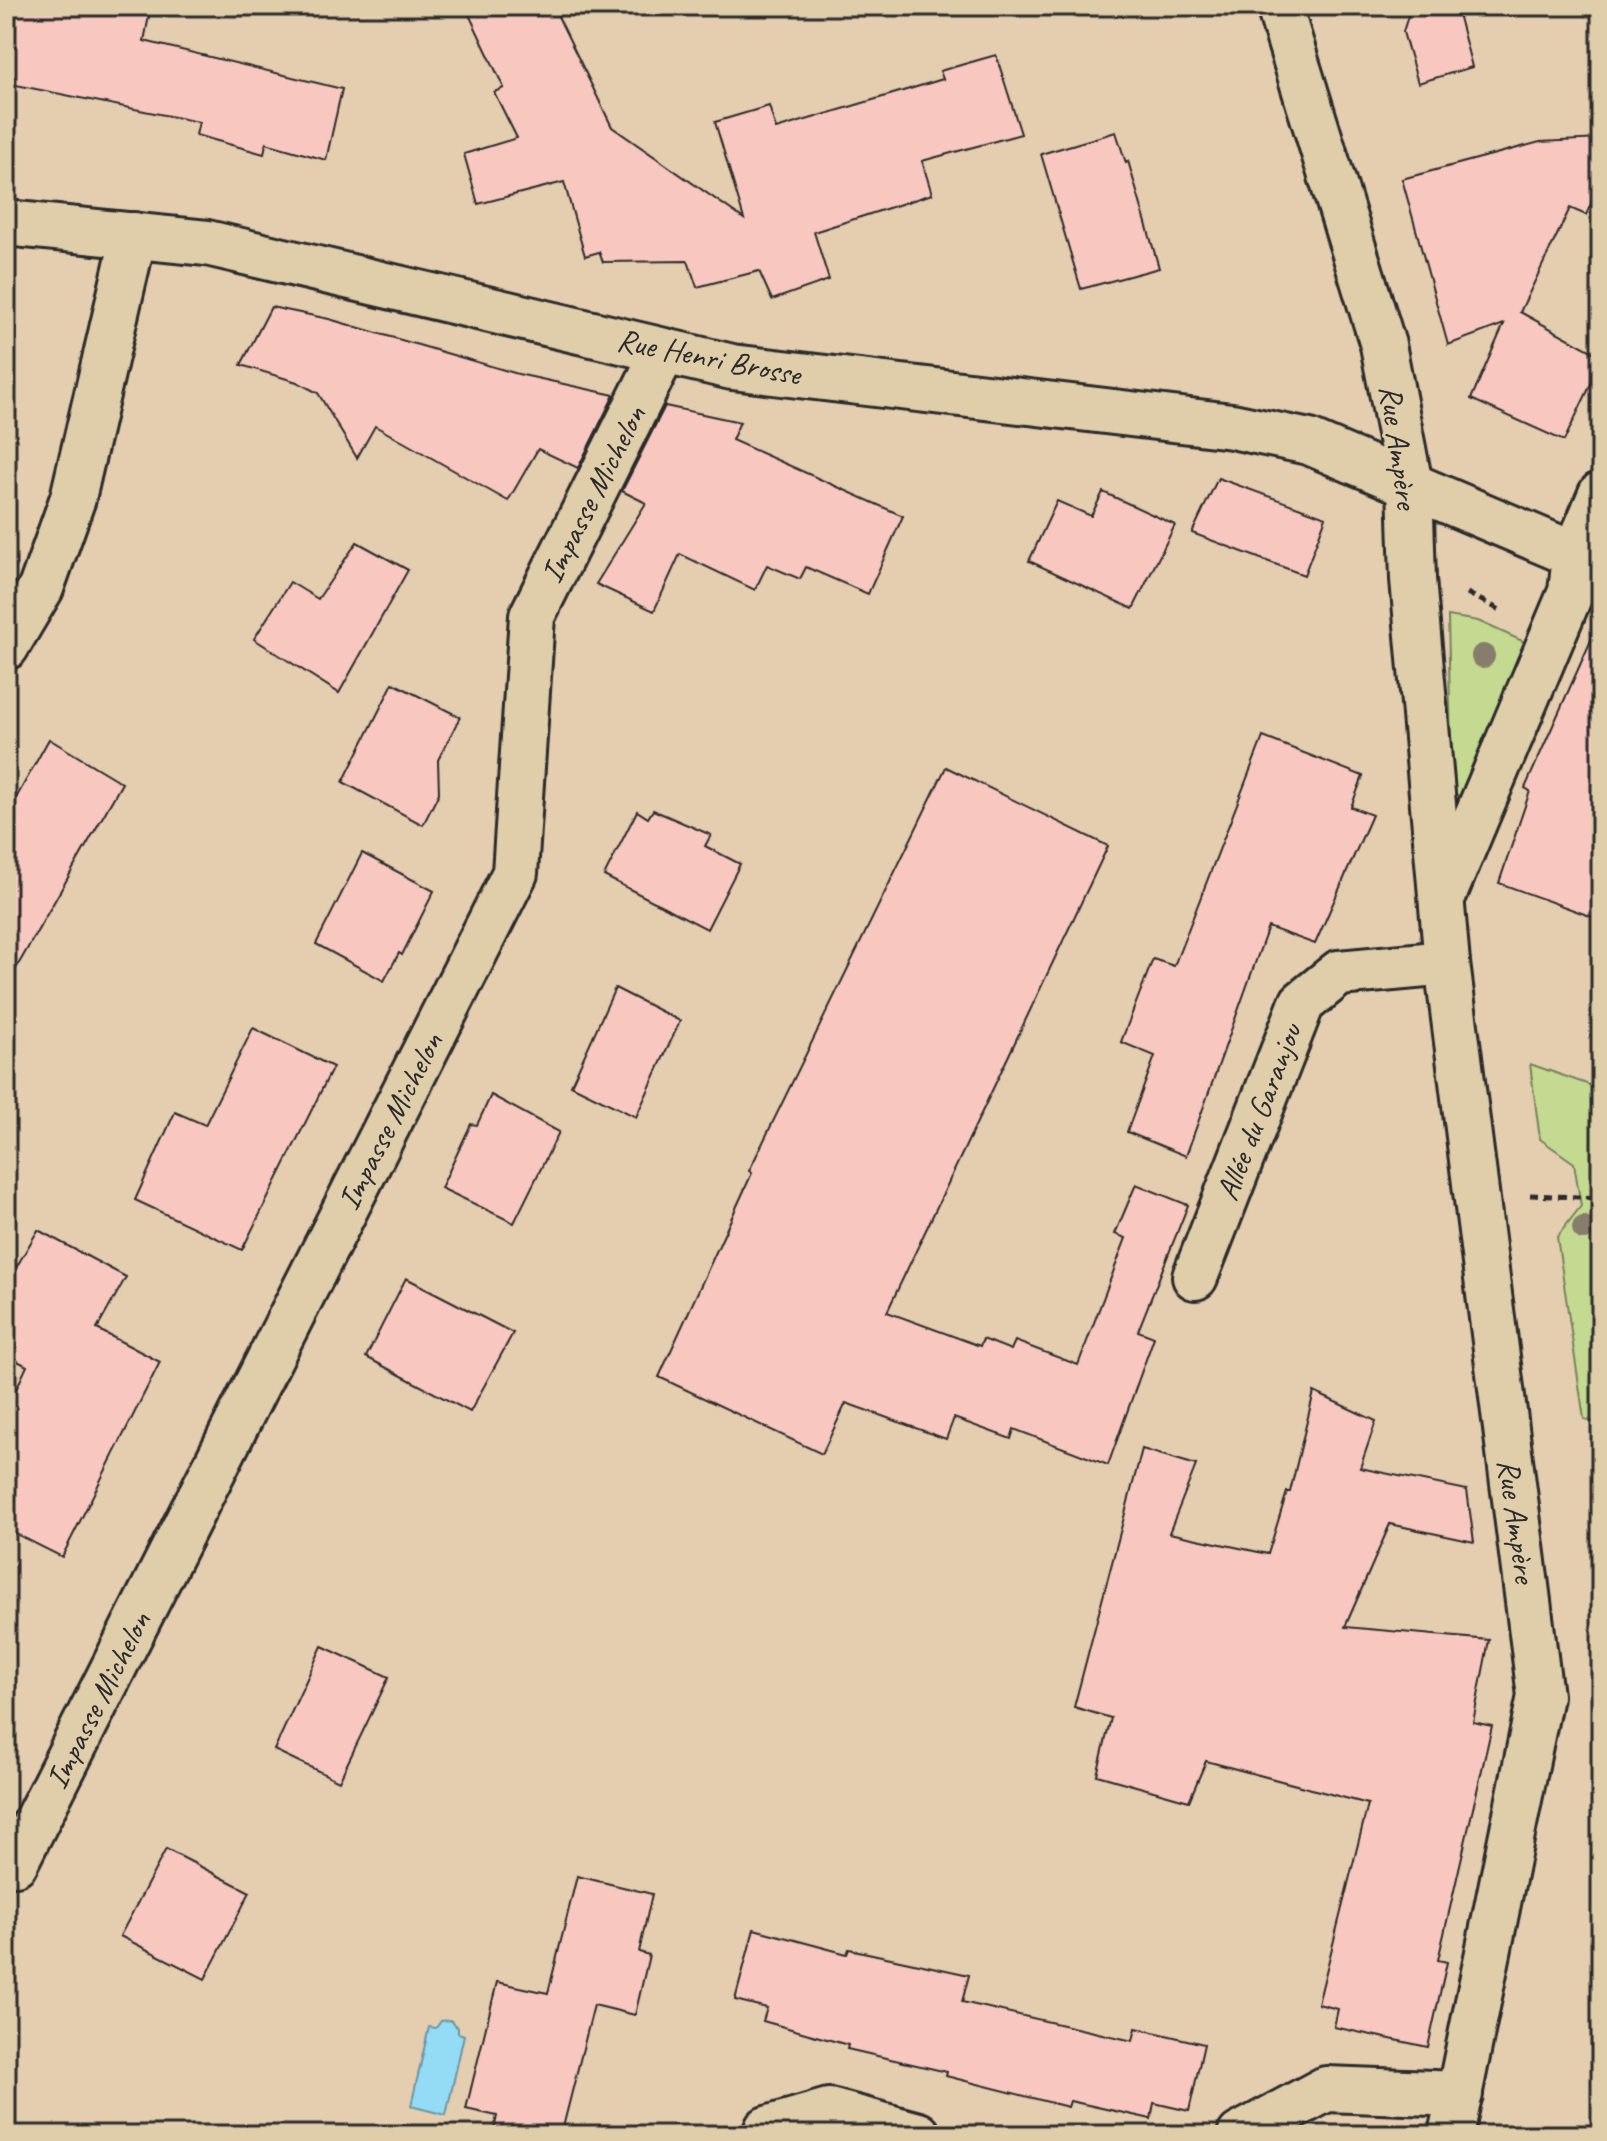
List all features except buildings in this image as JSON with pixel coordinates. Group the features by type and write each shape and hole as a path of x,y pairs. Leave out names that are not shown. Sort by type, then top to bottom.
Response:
{"street":[{"name":"Rue Ampère","path":"1279,6 1383,345 1410,485 1413,579 1447,963 1540,1696 1456,2115"},
{"name":"Rue Henri Brosse","path":"6,223 207,243 732,367 1232,426 1309,442 1588,561"},
{"path":"6,647 41,588 73,498 134,235"},
{"name":"Impasse Michelon","path":"15,1863 515,873 532,616 664,351"},
{"name":"Rue Ampère","path":"1441,902 1571,592 1588,561 1601,494"},
{"name":"Allée du Garanjou","path":"1195,1277 1302,1003 1339,973 1447,963"},
{"path":"1240,2135 1326,2089 1456,2115"},
{"path":"767,2129 829,2111 918,2135"}],"path":[{"path":"1458,588 1509,614"},
{"path":"1477,1193 1601,1198"}],"green space":[{"path":"1448,616 1478,621 1529,644 1465,796 1452,794"},
{"path":"1530,1064 1601,1089 1601,1424 1584,1419 1557,1237 1581,1206 1574,1163 1540,1139"}],"water":[{"path":"450,2020 458,2028 458,2033 464,2035 446,2115 411,2106 429,2027 436,2028 441,2021"}]}
